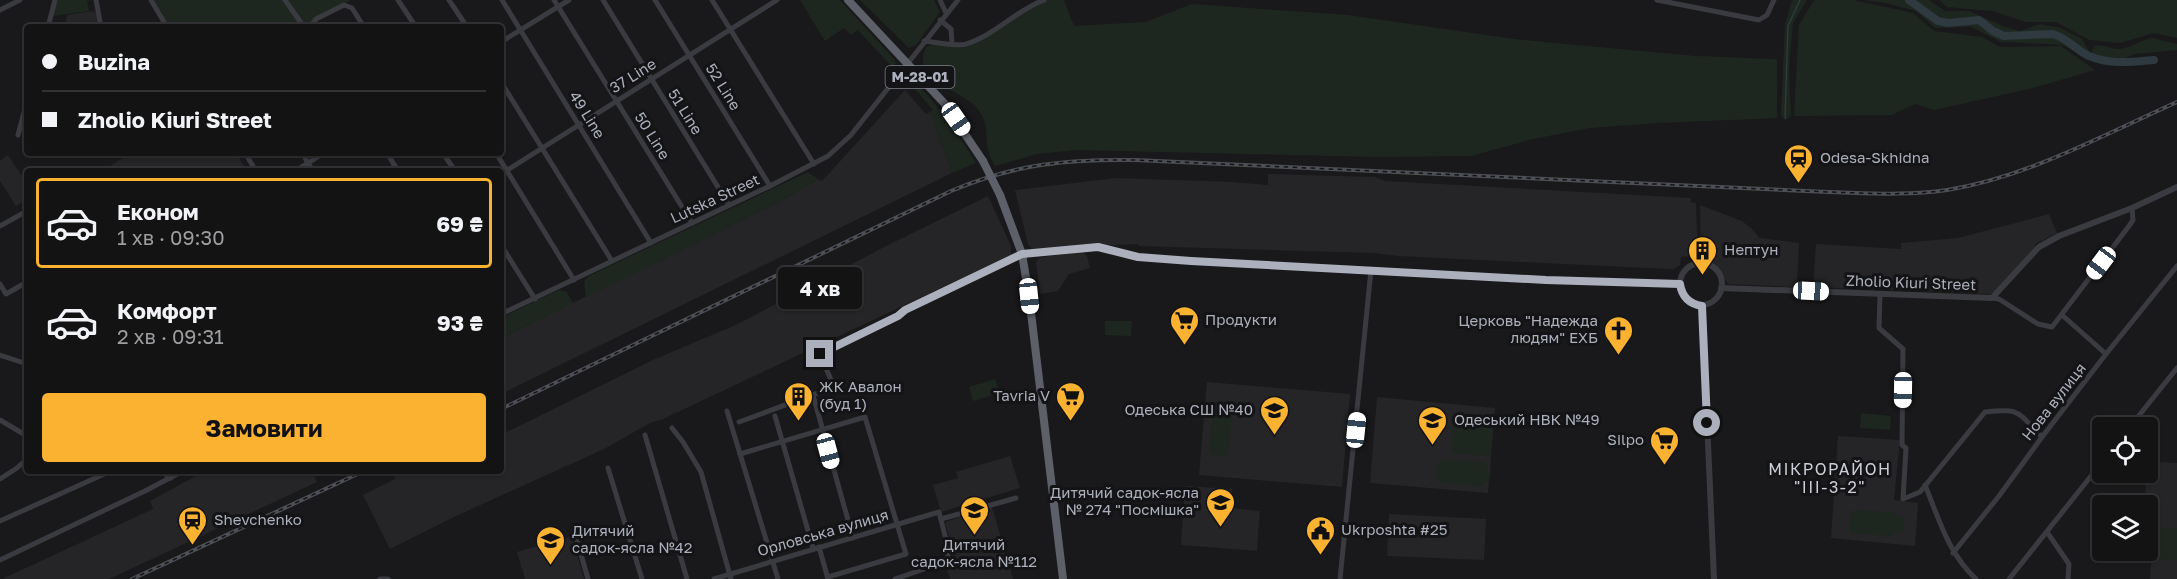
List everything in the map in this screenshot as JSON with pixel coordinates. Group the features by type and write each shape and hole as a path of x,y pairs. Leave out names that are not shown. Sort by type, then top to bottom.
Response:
{"highway":[{"name":"М-28-01","path":"848,0 944,103 983,161 1000,195 1022,254 1063,579"}],"street":[{"path":"0,12 20,0"},
{"path":"49,24 55,0"},
{"path":"96,0 100,24"},
{"path":"151,0 165,24"},
{"path":"285,0 302,24"},
{"path":"398,0 414,24"},
{"path":"449,0 464,24"},
{"name":"49 Line","path":"502,0 651,243"},
{"name":"50 Line","path":"554,0 692,223"},
{"path":"504,40 569,0"},
{"name":"51 Line","path":"603,0 729,205"},
{"name":"52 Line","path":"655,0 770,186"},
{"path":"711,0 814,165"},
{"name":"37 Line","path":"504,172 777,0"},
{"path":"940,0 946,13"},
{"name":"Lutska Street","path":"504,313 814,165 843,144 958,0"},
{"path":"924,41 966,44 999,28 1017,13 1044,0"},
{"path":"1657,0 1759,20 1767,15 1774,0"},
{"path":"313,24 321,16 348,6 352,8 362,24"},
{"path":"940,20 951,29 952,43"},
{"path":"504,87 612,261"},
{"path":"18,135 24,112"},
{"path":"304,156 312,168"},
{"path":"300,168 319,156"},
{"path":"504,172 574,280"},
{"path":"1992,298 2039,247 2059,236 2132,208 2177,187"},
{"path":"1992,298 1999,299 2038,324 2048,328 2052,327 2129,226 2133,219 2132,208"},
{"path":"0,226 24,213"},
{"path":"739,422 834,387 820,354 1022,254 1098,247 1138,257 1546,280 1680,284"},
{"path":"504,250 535,299"},
{"path":"1703,264 1715,269 1719,274 1721,288 1715,300 1702,306 1689,302 1684,297 1680,284 1681,277 1689,267 1703,264"},
{"name":"Нова вулиця","path":"1953,554 2106,354 2177,266"},
{"path":"1341,579 1371,270"},
{"path":"0,284 6,294 24,284"},
{"name":"Zholio Kiuri Street","path":"1721,288 1992,298"},
{"path":"1880,295 1879,328 1903,348 1902,445 1906,448 1904,499 1920,492 1985,412 2017,411 2042,437"},
{"path":"1702,306 1714,579"},
{"path":"2062,315 2106,354"},
{"path":"0,355 24,363"},
{"path":"2138,417 2177,368"},
{"path":"813,395 853,538"},
{"path":"727,411 778,579"},
{"path":"740,454 783,441 822,429 865,417 906,554 828,578 816,548 783,441 775,417"},
{"path":"0,420 24,434"},
{"path":"672,428 701,472 731,576"},
{"path":"645,435 687,579"},
{"path":"0,479 24,461"},
{"path":"608,468 642,579"},
{"path":"0,521 104,474"},
{"path":"165,474 171,478"},
{"path":"0,560 178,474"},
{"path":"2008,579 2092,475"},
{"path":"1925,485 1953,554 1976,579"},
{"name":"Орловська вулиця","path":"714,579 731,576 772,560 939,512 941,519 1016,498"},
{"path":"895,579 946,561 949,551 941,519"},
{"path":"574,530 588,579"},
{"path":"2047,532 2069,564 2068,579"},
{"path":"380,579 388,578"}],"shaded area":[{"path":"57,0 93,0 87,1 89,11 53,16"},
{"path":"154,0 351,0 321,16 313,24 168,24"},
{"path":"800,0 840,0 895,60 896,69 858,30 851,35 844,28 825,41"},
{"path":"860,0 934,0 940,12 916,45 909,48"},
{"path":"1045,0 1064,0 1074,26 1145,22 1192,4 1348,15 1514,39 1695,56 1777,59 1777,118 1590,128 1533,139 1471,156 1378,157 1076,150 1037,154 995,166 989,153 986,125 981,114 970,102 931,76 925,68 923,58 926,47 941,42 966,44"},
{"path":"1792,0 1807,0 1793,23 1789,69 1791,115 1786,120 1781,116 1785,24"},
{"path":"1814,0 1853,0 1913,13 1934,31 1982,37 2000,47 2061,46 2095,70 2033,88 1934,110 1915,104 1892,115 1794,116 1799,25"},
{"path":"1864,0 1929,0 1945,11 1969,11 2020,31 2040,24 2061,28 2082,39 2089,51 2086,56 2062,45 2001,42 1971,27 1935,28 1916,11"},
{"path":"1939,0 2177,0 2177,38 2154,33 2120,43 2089,40 2056,22 2026,22 1992,11 1947,7"},
{"path":"93,11 96,13 98,24 66,24 67,15"},
{"path":"2152,38 2177,44 2177,50 2135,54 2120,60 2093,55 2094,46 2123,49"},
{"path":"903,77 910,78 929,97 954,129 976,163 952,173 930,112 933,110 915,89 902,79"},
{"path":"905,90 926,114 930,112 952,173 504,393 504,337 779,202 818,179 822,181"},
{"path":"8,155 24,179 24,201 16,206 0,181 0,161"},
{"path":"126,156 238,156 245,168 107,168"},
{"path":"808,172 818,179 779,202 586,297 584,281 589,276"},
{"path":"1268,174 1375,177 1385,181 1691,198 1691,202 1696,203 1698,260 1691,260 1691,256 1681,257 1680,265 1669,269 1374,253 1139,246 1138,244 1032,249 1028,244 1015,190 1116,178 1268,185"},
{"path":"988,196 1011,246 1011,255 663,419 650,423 604,449 454,517 390,549 363,495 395,479 394,477 400,474 504,474 504,428 507,432 655,359 738,324 886,246"},
{"path":"1700,205 1742,221 1760,238 1799,243 1797,284 1794,284 1794,287 1728,284 1716,265 1701,261"},
{"path":"2049,214 2057,233 2035,244 2036,248 1991,294 1813,287 1816,244 1901,249 1901,243 1958,238"},
{"path":"1082,252 1087,256 1090,268 1069,274 1058,291 1040,294 1036,261 1042,257"},
{"path":"559,290 566,291 573,303 504,337 504,317"},
{"path":"1105,321 1132,321 1131,336 1105,335"},
{"path":"995,379 1000,393 973,401 969,387"},
{"name":"Одеська СШ №40","path":"1207,382 1350,394 1342,487 1199,475"},
{"name":"Одеський НВК №49","path":"1377,397 1495,408 1488,493 1370,483"},
{"path":"1213,409 1232,410 1228,456 1209,454"},
{"path":"1861,413 1891,416 1890,430 1860,428"},
{"path":"1453,416 1493,419 1490,456 1451,453"},
{"path":"1838,436 1900,440 1894,500 1918,503 1915,546 1831,538"},
{"path":"1010,456 1020,488 941,512 933,485 958,478 956,472"},
{"path":"1447,459 1483,462 1491,471 1490,479 1480,486 1439,481 1435,471 1440,461"},
{"path":"2161,462 2177,463 2177,579 2150,579 2150,561 2158,561 2158,495 2145,495 2146,483 2158,483 2158,466"},
{"path":"200,474 313,474 317,482 109,579 2,579 153,509 150,501"},
{"name":"Дитячий садок-ясла № 274 \"Посмішка\"","path":"1185,486 1232,489 1231,508 1260,511 1257,551 1181,545"},
{"name":"Дитячий садок-ясла №112","path":"992,507 1013,579 950,579 946,566 952,557 952,547 945,522"},
{"path":"1851,510 1895,512 1895,517 1904,517 1903,533 1894,532 1893,536 1850,533"},
{"path":"1389,514 1486,519 1484,560 1387,556"},
{"path":"2177,528 2177,560 2167,560 2158,556 2158,530"},
{"name":"Дитячий садок-ясла №42","path":"572,536 584,579 525,579 517,552"}],"waterway":[{"path":"1785,118 1788,26 1800,0"},
{"path":"1909,0 1938,21 1948,23 1979,20 2004,36 2053,34 2063,38 2089,56 2105,61 2154,60"}],"railway":[{"path":"504,408 951,191 1019,169 1063,162 1135,160 1828,192 1917,193 1977,184 2036,165 2177,102"},
{"path":"132,579 358,474"}],"place":[{"name":"Odesa-Skhidna","path":"1799,184"},
{"name":"Нептун","path":"1703,276"},
{"name":"Продукти","path":"1184,346"},
{"name":"Церковь \"Надежда людям\" ЕХБ","path":"1619,356"},
{"name":"ЖК Авалон (буд 1)","path":"798,422"},
{"name":"Tavria V","path":"1071,422"},
{"name":"Одеська СШ №40","path":"1274,436"},
{"name":"Одеський НВК №49","path":"1433,446"},
{"name":"Silpo","path":"1665,466"},
{"name":"Дитячий садок-ясла № 274 \"Посмішка\"","path":"1220,528"},
{"name":"Дитячий садок-ясла №112","path":"974,536"},
{"name":"Shevchenko","path":"193,546"},
{"name":"Ukrposhta #25","path":"1320,556"},
{"name":"Дитячий садок-ясла №42","path":"551,566"}],"district":[{"name":"МІКРОРАЙОН \"ІІІ-3-2\"","path":"1830,478"}],"route":[{"path":"820,354 1012,258 1022,254 1086,247 1098,247 1138,257 1191,261 1546,280 1680,284 1684,297 1689,302 1702,306 1707,423"}]}
